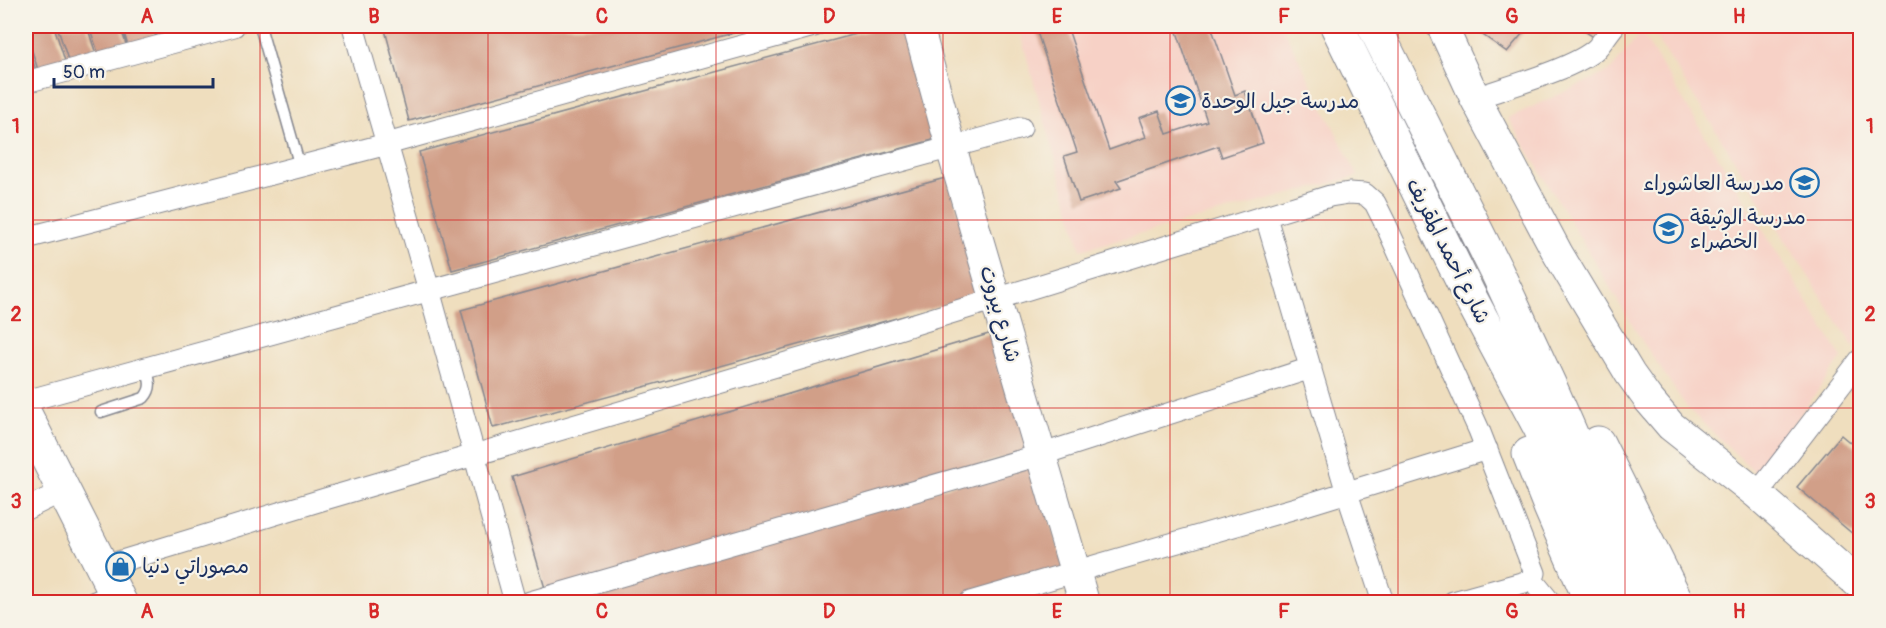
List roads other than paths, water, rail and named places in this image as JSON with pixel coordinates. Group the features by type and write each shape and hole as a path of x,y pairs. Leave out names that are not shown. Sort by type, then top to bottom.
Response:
{"main road":[{"name":"شارع أحمد المقريف","path":"1336,26 1469,295 1540,428 1574,471"},
{"name":"شارع أحمد المقريف","path":"1374,26 1497,272 1574,471"},
{"path":"1497,272 1538,329 1563,373 1677,603"},
{"path":"1469,295 1550,507 1591,603"},
{"path":"26,416 108,591"},
{"path":"1574,471 1617,603"},
{"path":"1574,471 1645,603"},
{"path":"1639,525 1697,603"}],"street":[{"path":"26,82 234,26"},
{"path":"353,26 429,290 515,603"},
{"path":"26,238 387,144 814,26"},
{"name":"شارع بيروت","path":"918,26 1084,603"},
{"path":"1442,26 1475,98 1558,254 1630,374 1671,426 1756,494 1860,585"},
{"path":"1475,98 1570,64 1586,56 1596,48 1614,26"},
{"path":"26,401 1021,128"},
{"path":"108,591 473,455 834,349 1330,196 1349,193 1365,194 1375,203 1487,449 1535,573 1532,579 1453,603"},
{"path":"1266,217 1347,493 1383,603"},
{"path":"1756,494 1860,360"},
{"path":"530,603 1040,455 1311,368"},
{"path":"970,603 1347,493 1487,449"},
{"path":"26,509 63,492"},
{"path":"1532,579 1550,603"}],"lane":[{"path":"260,26 300,167"},
{"path":"101,412 144,398 149,393 151,384 146,368"}],"place":[{"name":"مدرسة جيل الوحدة","path":"1180,101"},
{"name":"مدرسة العاشوراء","path":"1805,183"},
{"name":"مدرسة الوثيقة الخضراء","path":"1669,229"},
{"name":"مصوراتي دنيا","path":"121,566"}]}
